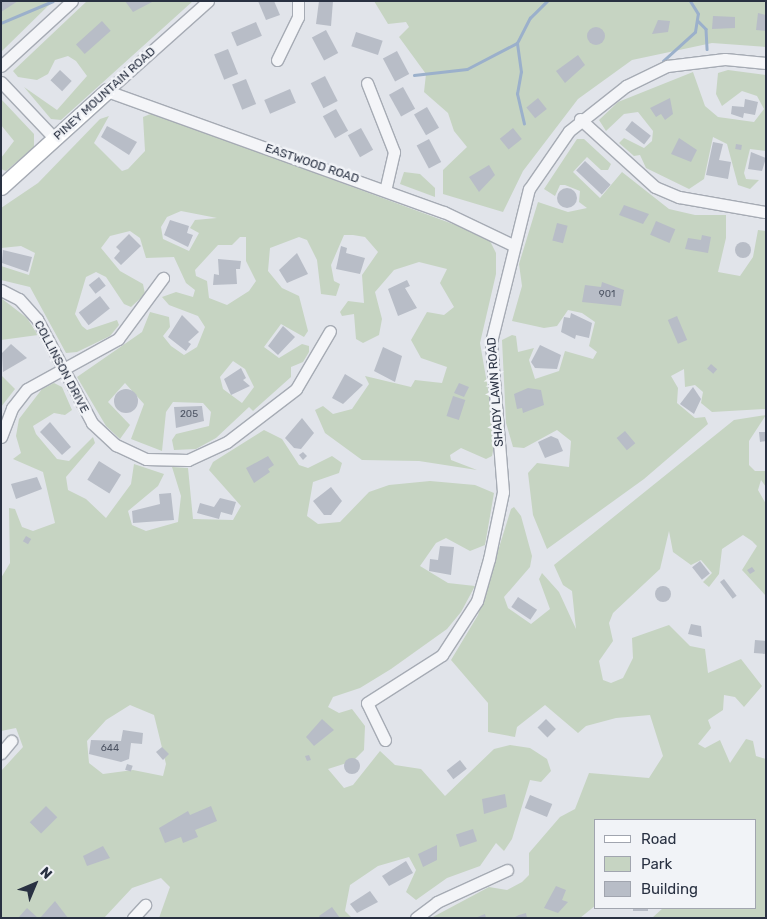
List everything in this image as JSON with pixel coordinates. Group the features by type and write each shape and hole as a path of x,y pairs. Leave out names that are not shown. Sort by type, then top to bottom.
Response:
{"street":[{"path":"1,66 72,1"},
{"name":"PINEY MOUNTAIN ROAD","path":"1,188 208,1"},
{"path":"277,60 298,16 298,1"},
{"name":"SHADY LAWN ROAD","path":"385,740 367,703 442,655 477,601 490,559 503,492 490,342 513,245 529,189 580,119 609,96 668,66 725,58 766,63"},
{"path":"1,82 55,139"},
{"path":"367,83 394,152 386,190"},
{"name":"EASTWOOD ROAD","path":"108,92 386,190 488,230 513,245"},
{"path":"580,119 655,187 679,196 765,212"},
{"path":"1,437 21,396 62,369 118,339 163,278"},
{"name":"COLLINSON DRIVE","path":"1,290 29,308 87,416 116,445 146,459 188,460 219,447 291,393 311,370 330,331"},
{"path":"1,753 11,741"},
{"path":"416,918 437,902 507,870"},
{"path":"133,918 144,905"}],"green space":[{"path":"1,1 53,1 1,52"},
{"path":"87,1 193,1 61,120 51,119 24,87 57,110 87,76 76,61 68,56 55,60 48,74 37,80 18,77 13,71"},
{"path":"374,1 766,1 766,47 712,43 632,60 578,99 523,171 503,212 443,194 443,170 467,147 454,131 448,113 424,92 426,74 399,37 409,27 406,22 388,24"},
{"path":"728,70 766,75 766,151 750,149 744,173 746,179 759,180 750,189 738,185 727,144 713,137 704,179 689,189 646,168 640,155 634,156 619,143 624,138 644,148 652,141 653,131 638,112 624,114 606,131 599,120 618,102 693,72 705,106 718,117 754,122 764,109 757,96 742,91 722,106 716,94 718,73"},
{"path":"1,99 34,134 34,147 6,171 1,169 1,158 14,141 1,125"},
{"path":"153,113 488,237 496,253 496,274 480,343 496,435 492,456 486,459 461,448 450,455 451,460 477,470 419,461 362,460 325,433 315,410 323,406 333,414 352,409 369,384 365,376 411,387 415,380 442,383 447,367 421,358 411,340 427,312 444,315 454,307 440,283 447,269 419,262 394,270 375,292 382,319 379,335 363,343 356,339 354,314 342,316 340,312 348,301 364,303 362,275 378,252 365,237 353,235 344,235 331,265 334,281 340,284 336,296 321,294 317,260 307,240 299,237 270,248 268,271 282,288 299,296 308,331 304,337 281,324 264,347 279,358 302,344 309,346 309,352 303,362 291,367 291,377 253,411 249,407 216,438 196,449 174,450 172,440 176,434 209,426 211,412 203,403 173,402 166,412 162,451 131,439 144,404 125,383 108,402 130,425 120,439 106,426 77,377 142,332 150,312 169,317 170,327 163,336 171,346 184,355 197,347 205,327 198,316 169,305 162,297 176,292 193,297 195,290 186,283 174,257 146,258 140,238 130,231 110,236 101,248 120,271 143,284 145,294 131,307 124,304 106,277 96,272 86,277 75,314 82,326 87,330 117,320 119,325 110,336 77,352 66,353 30,287 1,280 1,266 29,275 35,253 21,246 1,248 1,208 38,183 100,119 109,116 94,143 122,171 128,169 145,151 143,117","holes":["181,211 217,218 195,220 190,228 199,233 189,251 163,239 161,227 167,217","240,237 246,237 246,261 256,281 249,291 227,305 209,298 207,281 196,276 195,270 218,245 232,245","233,361 245,369 254,387 242,403 223,389 220,377"]},
{"path":"577,139 584,139 611,164 608,170 601,170 587,157 573,172 600,198 622,172 669,209 695,215 726,215 726,238 718,272 740,276 753,257 758,230 766,231 766,409 712,412 701,403 703,392 695,385 685,387 684,369 671,376 678,388 677,403 695,418 705,417 708,424 644,479 547,549 533,515 528,473 537,463 569,467 571,441 557,430 524,448 513,447 506,423 502,340 512,335 516,336 518,352 534,348 529,360 535,379 559,371 565,351 593,359 597,352 589,346 595,322 582,313 568,310 557,326 544,328 512,321 522,286 519,264 538,202 568,212 587,208 579,202 580,191 560,185 555,196 544,189"},
{"path":"404,172 420,174 435,188 435,197 400,184"},
{"path":"1,298 27,318 38,335 1,340"},
{"path":"1,375 15,389 1,407"},
{"path":"54,383 62,387 72,410 65,415 54,413 33,426 36,434 57,459 69,461 93,437 95,443 66,477 68,490 86,499 106,518 131,484 134,464 164,474 158,486 128,511 132,525 146,531 178,522 181,496 172,467 188,468 193,519 233,520 241,506 209,470 213,462 264,430 282,439 299,465 308,468 332,456 342,463 339,473 313,482 307,516 318,524 340,522 369,492 389,485 430,481 475,485 494,493 485,545 470,551 446,538 436,543 420,566 448,583 475,586 461,612 447,629 391,669 360,688 333,697 328,707 339,713 352,709 365,726 364,750 353,761 328,769 344,788 353,785 380,751 395,765 421,769 445,796 494,749 510,745 530,748 547,759 551,771 541,782 530,780 512,839 504,851 496,843 480,866 447,878 416,900 406,892 416,870 409,857 378,866 350,885 345,911 352,918 159,918 170,887 161,878 132,888 104,918 1,918 1,771 23,747 16,728 1,731 1,578 10,563 9,508 15,509 22,527 33,531 55,523 43,472 13,459 21,453 16,436 19,419 42,389","holes":["130,705 154,715 166,764 163,776 133,770 103,774 89,763 87,741 106,720"]},
{"path":"766,415 749,441 749,465 755,471 766,471 766,487 761,480 758,490 766,504 766,596 742,570 757,546 752,541 743,535 722,549 719,574 709,587 703,582 712,573 701,560 691,565 673,552 669,531 660,569 613,613 609,623 613,641 599,661 603,680 611,683 623,678 633,658 632,638 669,625 690,646 705,649 708,673 741,659 762,686 744,707 735,697 724,695 723,710 708,720 711,728 698,744 705,748 720,740 730,763 746,739 753,741 756,756 766,759 766,918 652,918 662,909 757,909 757,819 594,819 594,907 580,918 431,918 489,887 507,890 522,882 529,875 529,853 560,817 575,809 589,773 649,778 663,756 650,715 616,718 586,726 578,733 545,705 517,727 515,737 488,732 488,703 451,660 478,615 511,509 514,507 521,516 532,556 530,567 504,597 508,608 531,624 550,609 539,579 542,573 559,592 576,629 572,591 563,585 554,565 734,420"}],"building":[{"path":"1,1 18,1 1,12"},
{"path":"125,1 154,1 133,12"},
{"path":"258,1 274,1 280,15 266,20"},
{"path":"319,1 333,1 331,26 316,24"},
{"path":"758,13 766,15 766,31 756,30"},
{"path":"713,16 735,17 735,28 712,29"},
{"path":"658,20 670,21 668,32 652,34"},
{"path":"102,21 111,31 85,54 76,44"},
{"path":"256,22 262,36 237,46 231,33"},
{"path":"596,27 602,30 605,36 602,42 596,45 590,42 587,36 590,30"},
{"path":"326,30 338,53 324,60 312,38"},
{"path":"356,32 383,41 378,55 351,46"},
{"path":"228,49 238,74 224,80 214,55"},
{"path":"397,51 409,74 395,81 383,59"},
{"path":"578,55 585,65 565,83 556,71"},
{"path":"60,70 72,81 62,91 50,80"},
{"path":"325,76 338,101 323,108 311,83"},
{"path":"246,79 256,104 242,110 232,85"},
{"path":"403,87 415,109 401,117 389,95"},
{"path":"290,89 296,103 270,114 264,100"},
{"path":"538,98 547,109 535,118 526,107"},
{"path":"670,98 673,114 665,120 661,114 656,117 650,108"},
{"path":"745,99 758,102 755,115 744,113 743,118 731,114 732,106 744,107"},
{"path":"427,107 439,128 426,135 414,114"},
{"path":"336,109 348,131 335,138 323,116"},
{"path":"632,121 651,136 644,144 625,130"},
{"path":"107,126 137,142 129,155 101,137"},
{"path":"361,128 373,150 360,157 348,135"},
{"path":"513,128 522,139 509,150 500,139"},
{"path":"679,138 697,150 691,162 671,154"},
{"path":"429,139 441,162 429,169 417,146"},
{"path":"713,142 723,144 719,160 731,162 728,179 706,175"},
{"path":"736,144 742,145 741,150 735,149"},
{"path":"751,152 766,158 762,171 748,169"},
{"path":"585,161 611,185 602,194 576,171"},
{"path":"489,165 495,175 479,192 469,177"},
{"path":"567,188 574,191 577,198 574,205 567,208 560,205 557,198 560,191"},
{"path":"624,205 649,214 643,224 619,215"},
{"path":"170,220 189,226 187,233 193,235 188,247 164,235"},
{"path":"656,221 675,229 669,243 650,235"},
{"path":"557,223 568,226 563,243 552,240"},
{"path":"129,234 141,246 121,265 114,258 120,251 116,247"},
{"path":"702,235 711,237 708,253 685,249 688,238 701,240"},
{"path":"740,242 746,242 751,247 749,256 740,258 735,253 735,247"},
{"path":"341,246 347,248 346,253 365,258 360,274 336,269"},
{"path":"3,250 32,257 28,272 2,263"},
{"path":"297,253 308,274 287,283 279,270"},
{"path":"218,259 241,261 240,269 236,269 237,284 213,285 214,274 219,275"},
{"path":"99,277 106,286 96,294 89,285"},
{"path":"407,280 410,286 405,288 417,308 398,316 388,289"},
{"path":"602,282 624,290 621,306 582,302 585,285 601,287"},
{"path":"100,296 110,309 89,325 79,313"},
{"path":"571,313 592,323 589,338 576,335 575,339 561,332 564,317 570,318"},
{"path":"182,315 199,332 188,342 191,344 186,351 168,337"},
{"path":"677,316 687,340 678,344 668,320"},
{"path":"283,326 295,337 278,355 268,346"},
{"path":"11,344 27,358 3,372 2,353"},
{"path":"540,345 561,355 557,369 535,368 531,362"},
{"path":"383,347 402,356 395,382 374,371"},
{"path":"711,364 717,369 713,374 707,369"},
{"path":"241,368 246,378 243,380 250,386 231,395 224,379"},
{"path":"345,374 363,385 343,404 332,398"},
{"path":"459,383 469,387 464,397 454,393"},
{"path":"693,387 701,399 694,414 680,404"},
{"path":"528,388 541,390 544,405 523,413 522,408 517,409 514,394"},
{"path":"126,389 135,392 138,401 135,410 126,413 117,410 114,401 117,392"},
{"path":"453,396 465,400 459,420 447,416"},
{"path":"202,406 204,421 176,428 174,407"},
{"path":"302,418 314,433 301,449 294,448 285,438"},
{"path":"50,422 71,447 62,455 40,432"},
{"path":"625,431 635,443 627,450 617,438"},
{"path":"759,432 766,432 766,441 760,442"},
{"path":"551,436 558,439 563,451 545,458 538,442"},
{"path":"303,452 307,456 303,460 299,455"},
{"path":"268,456 274,465 268,469 270,472 254,483 246,468"},
{"path":"99,461 121,475 109,493 87,480"},
{"path":"37,477 42,489 16,499 11,484"},
{"path":"331,487 342,501 331,515 324,515 313,501"},
{"path":"171,493 174,520 133,523 132,511 160,504 159,494"},
{"path":"220,498 236,502 232,515 221,512 219,519 197,513 200,503 214,507"},
{"path":"26,536 31,539 28,544 23,541"},
{"path":"440,546 454,547 451,575 429,571 430,559 438,560"},
{"path":"700,561 710,574 702,580 692,567"},
{"path":"752,567 755,571 750,574 747,570"},
{"path":"724,579 737,596 733,599 720,582"},
{"path":"663,586 669,588 671,594 669,600 663,602 657,600 655,594 657,588"},
{"path":"518,597 537,610 530,620 511,607"},
{"path":"691,624 701,626 702,637 688,634"},
{"path":"755,640 766,641 765,654 754,653"},
{"path":"322,719 334,730 314,746 306,737"},
{"path":"546,719 556,729 547,737 538,727"},
{"path":"123,730 143,733 142,744 131,743 129,759 121,762 89,754 91,740 121,741"},
{"path":"162,747 169,754 163,760 156,752"},
{"path":"309,755 311,760 307,761 305,756"},
{"path":"349,758 355,758 360,763 358,772 349,774 344,769 344,763"},
{"path":"460,760 467,769 453,779 447,770"},
{"path":"127,764 133,766 131,772 125,770"},
{"path":"505,794 507,807 484,814 482,799"},
{"path":"530,795 552,804 547,817 525,808"},
{"path":"46,806 57,817 41,834 30,822"},
{"path":"211,806 217,821 195,830 198,837 183,843 181,837 165,843 159,828 188,811 190,815"},
{"path":"473,829 477,841 460,847 456,835"},
{"path":"437,845 437,860 423,867 418,854"},
{"path":"103,846 110,858 87,866 83,856"},
{"path":"406,861 413,873 389,886 382,876"},
{"path":"556,886 566,890 562,900 568,902 558,913 544,908"},
{"path":"370,891 378,902 357,913 350,904"},
{"path":"55,901 68,918 40,918"},
{"path":"332,907 340,918 320,918 319,916"},
{"path":"27,908 38,918 18,918"},
{"path":"633,909 648,909 648,911 633,911"},
{"path":"526,913 527,918 513,918 519,915"},
{"path":"485,914 486,918 475,918"}],"waterway":[{"path":"1,23 53,1"},
{"path":"524,124 517,94 521,72 517,43 530,18 547,1"},
{"path":"663,61 695,32 698,14 690,1"},
{"path":"698,21 706,29 707,49"},
{"path":"414,75 467,69 517,43"}]}
